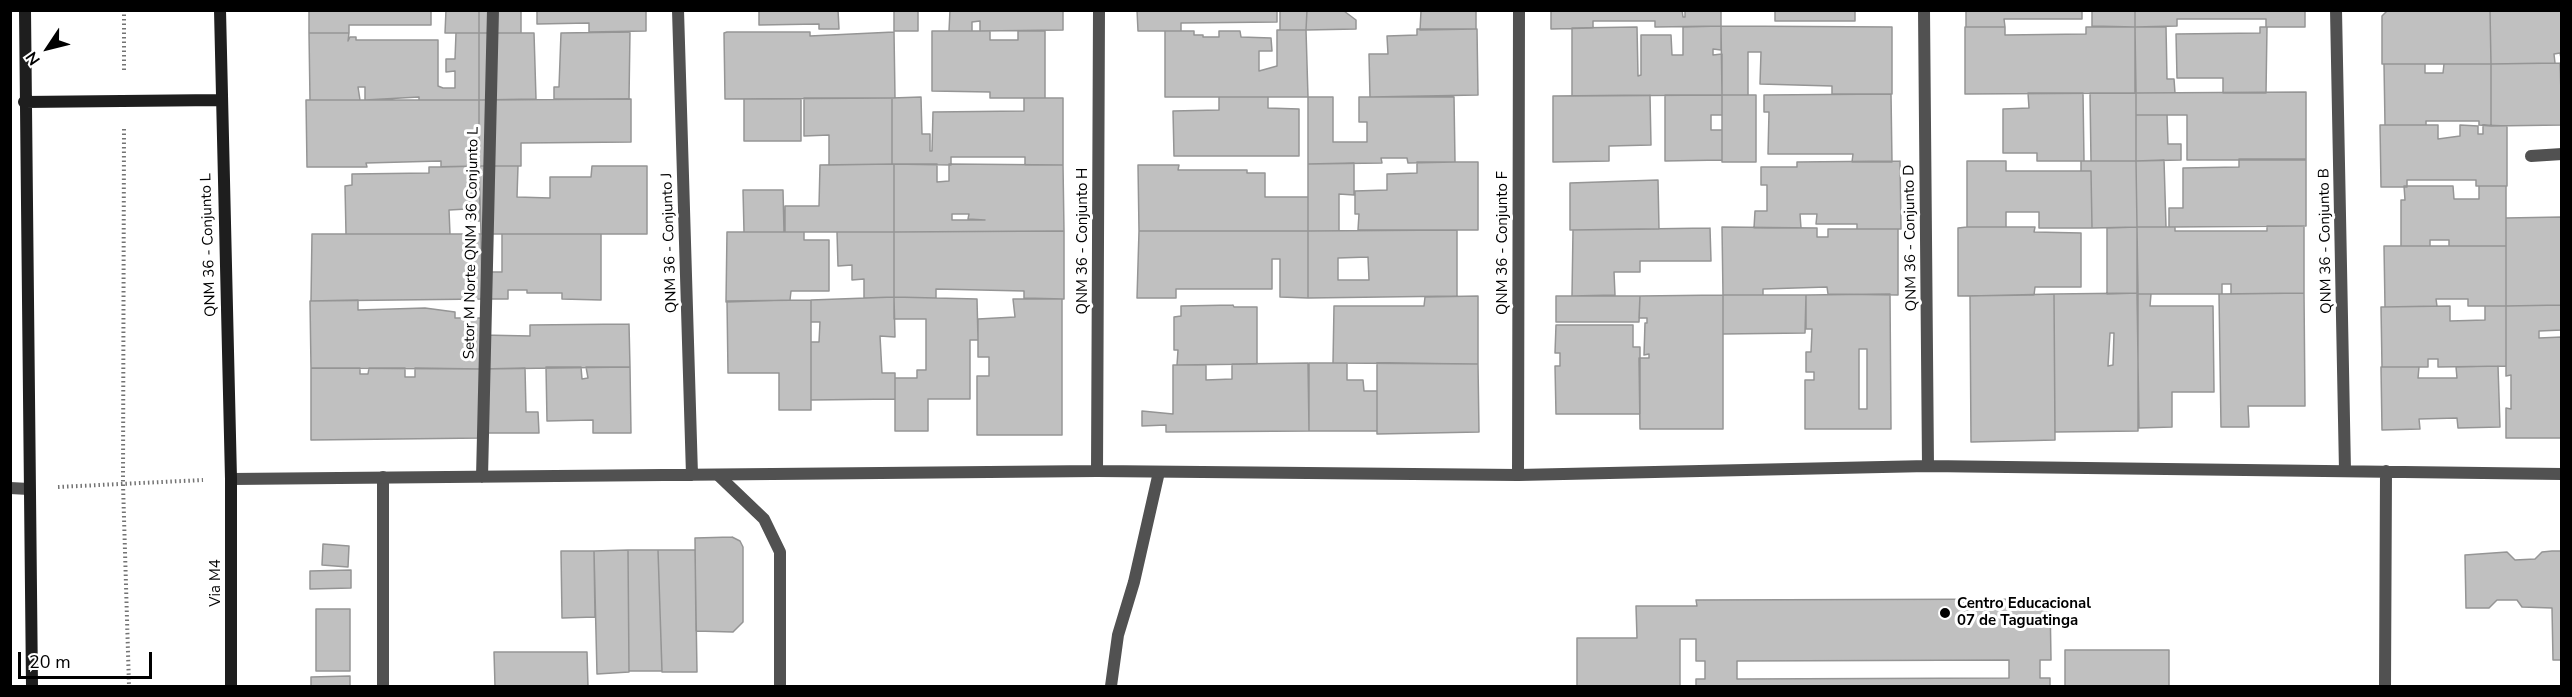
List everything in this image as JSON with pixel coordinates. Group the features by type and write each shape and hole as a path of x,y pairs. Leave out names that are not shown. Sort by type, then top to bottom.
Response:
{"main road":[{"path":"25,10 24,102 32,687"},
{"name":"QNM 36 - Conjunto L","path":"220,10 220,100 231,478"},
{"path":"24,102 220,100"},
{"name":"Via M4","path":"231,478 231,687"}],"street":[{"name":"Setor M Norte QNM 36 Conjunto L","path":"482,477 493,10"},
{"name":"QNM 36 - Conjunto J","path":"678,10 692,475"},
{"name":"QNM 36 - Conjunto H","path":"1097,471 1100,10"},
{"name":"QNM 36 - Conjunto F","path":"1518,475 1519,10"},
{"name":"QNM 36 - Conjunto D","path":"1923,10 1928,466"},
{"name":"QNM 36 - Conjunto B","path":"2336,10 2345,471"},
{"path":"2531,156 2562,154"},
{"path":"231,478 1097,471 1518,475 1928,466 2562,474"},
{"path":"2385,687 2386,471"},
{"path":"1111,687 1118,635 1134,582 1159,472"},
{"path":"718,475 764,519 778,546 781,566 780,687"},
{"path":"383,477 383,687"},
{"path":"10,488 29,489"}],"path":[{"path":"124,10 123,484 129,687"},
{"path":"29,489 231,478"}],"building":[{"path":"309,10 431,10 431,25 349,25 349,33 309,33"},
{"path":"446,10 479,10 479,33 445,33"},
{"path":"479,10 521,10 521,33 479,33"},
{"path":"537,10 646,10 646,31 589,32 589,23 537,24"},
{"path":"759,10 838,10 839,29 819,29 819,24 759,25"},
{"path":"894,10 918,10 918,31 894,31"},
{"path":"950,10 1063,10 1063,30 980,31 980,21 972,22 972,31 949,31"},
{"path":"1137,10 1277,10 1277,22 1181,23 1181,31 1138,31"},
{"path":"1280,10 1307,10 1306,30 1280,30"},
{"path":"1307,10 1476,10 1476,29 1420,30 1421,11 1344,11 1356,20 1356,29 1306,30"},
{"path":"1551,10 1682,10 1683,17 1685,17 1685,10 1721,10 1721,26 1655,27 1655,21 1593,21 1593,28 1551,29"},
{"path":"1775,10 1855,10 1855,21 1775,21"},
{"path":"1966,10 2082,10 2082,19 2004,19 2005,27 1966,27"},
{"path":"2092,10 2135,10 2135,27 2092,26"},
{"path":"2135,10 2305,10 2305,27 2266,27 2266,19 2177,19 2177,26 2135,27"},
{"path":"2388,10 2490,10 2491,64 2382,64 2382,16"},
{"path":"2490,10 2562,10 2562,63 2560,53 2554,54 2555,63 2491,64"},
{"path":"1721,26 1892,27 1892,94 1832,94 1832,86 1760,84 1761,52 1748,52 1748,95 1722,95"},
{"path":"1721,26 1721,50 1713,49 1713,55 1722,54 1722,95 1572,96 1572,28 1637,27 1638,76 1641,75 1641,35 1671,35 1672,55 1683,55 1683,27"},
{"path":"1965,27 2005,27 2005,35 2086,34 2086,27 2135,27 2136,93 1965,94"},
{"path":"2135,27 2166,27 2167,79 2174,79 2175,93 2135,93"},
{"path":"2260,27 2267,27 2266,93 2223,93 2223,78 2177,78 2176,34 2260,33"},
{"path":"1417,29 1477,29 1478,95 1370,97 1369,54 1388,54 1387,36 1417,35"},
{"path":"1277,30 1306,30 1308,97 1165,97 1165,31 1194,31 1194,35 1219,37 1219,31 1240,31 1241,37 1271,38 1272,51 1259,51 1259,71 1277,66"},
{"path":"932,31 990,31 990,40 1018,40 1018,31 1045,31 1045,98 990,98 990,92 932,91"},
{"path":"630,32 629,99 554,99 554,87 559,87 561,33"},
{"path":"810,32 810,36 894,32 895,98 725,99 724,33"},
{"path":"309,33 349,33 348,41 350,37 356,37 356,40 438,40 438,86 455,88 455,71 446,72 446,59 455,59 456,33 479,33 479,100 419,100 419,97 365,100 365,87 358,87 360,100 310,100"},
{"path":"479,33 534,33 536,99 479,100"},
{"path":"2560,63 2562,125 2491,126 2491,64"},
{"path":"2384,64 2425,64 2425,73 2443,73 2444,64 2491,64 2491,126 2479,125 2479,121 2426,121 2426,125 2385,125"},
{"path":"2306,92 2306,160 2187,160 2187,115 2136,115 2136,93"},
{"path":"2028,93 2083,93 2084,161 2037,161 2037,153 2003,153 2003,109 2029,108"},
{"path":"2090,93 2136,93 2136,161 2091,161"},
{"path":"1891,94 1892,162 1852,162 1853,154 1768,154 1769,112 1764,112 1764,95"},
{"path":"1650,95 1651,145 1609,146 1609,161 1553,162 1553,96"},
{"path":"1665,95 1722,95 1722,115 1711,115 1711,130 1722,130 1722,160 1665,161"},
{"path":"1722,95 1756,95 1756,162 1722,162"},
{"path":"921,97 922,134 930,134 930,151 932,151 933,112 1024,111 1024,98 1063,98 1063,165 1025,165 1025,157 951,157 951,165 892,164 892,98"},
{"path":"1219,97 1268,97 1268,108 1299,109 1299,156 1174,156 1173,111 1219,110"},
{"path":"1308,97 1333,97 1333,142 1367,142 1367,122 1359,122 1359,97 1454,97 1455,162 1408,163 1407,158 1381,158 1382,163 1308,164"},
{"path":"804,98 892,98 892,164 829,165 829,135 804,136"},
{"path":"631,99 631,142 521,143 521,166 479,166 479,100"},
{"path":"744,99 801,99 801,141 744,141"},
{"path":"306,100 479,100 479,166 441,167 441,161 366,163 367,167 307,167"},
{"path":"2136,115 2167,115 2168,144 2181,144 2181,160 2136,161"},
{"path":"2380,125 2438,125 2438,139 2460,136 2460,125 2478,126 2478,134 2483,134 2483,125 2507,126 2507,186 2476,186 2476,180 2407,180 2407,187 2381,187"},
{"path":"2239,159 2306,159 2306,226 2169,227 2169,208 2183,208 2183,168 2239,167"},
{"path":"2164,160 2166,227 2137,227 2136,161"},
{"path":"1900,161 1901,229 1857,229 1857,224 1816,224 1817,214 1800,214 1801,228 1754,228 1755,211 1767,211 1767,185 1761,185 1761,167 1797,167 1797,162"},
{"path":"1967,161 2006,161 2006,171 2091,171 2092,228 2039,228 2039,212 2006,212 2006,227 1967,227"},
{"path":"2081,161 2136,161 2137,227 2092,228 2091,171 2081,171"},
{"path":"1417,162 1478,162 1478,230 1358,230 1359,214 1355,214 1355,191 1387,190 1387,174 1417,173"},
{"path":"1354,163 1354,195 1339,194 1339,231 1308,231 1308,164"},
{"path":"894,164 937,164 937,182 949,181 949,164 1063,165 1064,231 894,232","holes":["952,214 969,214 968,219 985,220 952,220"]},
{"path":"894,164 894,232 785,232 785,206 819,206 820,165"},
{"path":"1138,165 1179,165 1178,170 1247,170 1247,173 1265,173 1265,197 1308,197 1308,231 1139,231"},
{"path":"479,166 480,221 468,221 467,209 449,210 450,234 346,234 345,186 352,185 352,174 429,173 429,167"},
{"path":"479,166 518,166 517,197 550,198 550,177 591,177 592,166 647,166 647,234 481,234"},
{"path":"1658,180 1659,229 1570,230 1570,183"},
{"path":"2404,186 2453,186 2454,199 2479,199 2479,186 2506,186 2506,246 2449,246 2449,240 2430,240 2430,246 2401,246 2401,200 2405,200"},
{"path":"743,190 783,190 784,232 744,232"},
{"path":"2562,217 2562,305 2506,306 2506,218"},
{"path":"2267,226 2304,226 2304,293 2231,294 2231,284 2222,284 2222,294 2137,294 2137,227 2175,227 2175,231 2267,231"},
{"path":"1722,227 1817,228 1817,237 1828,237 1828,229 1898,229 1898,295 1828,294 1827,287 1763,289 1763,295 1723,295"},
{"path":"2035,227 2034,232 2081,233 2081,287 2035,287 2034,295 1958,296 1958,228"},
{"path":"2137,227 2138,293 2107,294 2107,228"},
{"path":"1710,228 1711,261 1640,261 1640,272 1614,272 1615,295 1572,296 1573,230"},
{"path":"1457,230 1457,296 1308,298 1308,231","holes":["1368,257 1369,280 1338,280 1338,258"]},
{"path":"1064,231 1064,299 1024,298 1024,291 936,289 936,298 894,297 894,232"},
{"path":"1139,231 1308,231 1308,298 1280,297 1280,259 1272,259 1272,289 1176,289 1176,298 1137,298"},
{"path":"727,232 804,232 804,240 829,240 829,291 791,291 790,300 726,302"},
{"path":"837,232 894,232 894,297 864,298 864,279 852,280 852,265 838,266"},
{"path":"312,234 481,234 482,299 311,301"},
{"path":"502,234 601,234 601,300 562,299 562,293 527,293 527,290 508,290 508,299 482,299 487,272 502,272"},
{"path":"2384,246 2506,246 2506,306 2468,306 2468,299 2436,299 2437,306 2385,307"},
{"path":"2138,293 2138,431 2055,432 2054,294","holes":["2110,333 2114,333 2113,365 2108,366"]},
{"path":"2304,293 2305,406 2248,406 2249,427 2221,427 2219,294"},
{"path":"1890,294 1891,429 1805,429 1805,380 1814,380 1814,372 1806,372 1806,352 1811,352 1812,329 1806,329 1806,295","holes":["1859,349 1867,349 1867,409 1859,409"]},
{"path":"2054,294 2055,440 1971,442 1970,296"},
{"path":"2137,294 2151,294 2150,306 2213,306 2214,392 2172,392 2172,427 2139,428"},
{"path":"1723,295 1806,295 1805,333 1723,334"},
{"path":"1723,295 1723,429 1640,429 1639,358 1649,358 1649,354 1644,355 1647,318 1639,318 1640,296"},
{"path":"1478,296 1478,364 1333,363 1334,306 1424,306 1425,297"},
{"path":"1556,296 1640,296 1639,322 1556,322"},
{"path":"894,297 895,337 880,336 882,373 895,373 895,399 811,400 811,342 819,342 820,322 811,322 811,300"},
{"path":"894,297 977,299 978,340 970,340 970,399 928,399 928,431 895,431 895,378 917,378 917,370 926,370 926,319 894,319"},
{"path":"1013,299 1062,299 1062,435 977,435 977,376 989,376 989,357 978,357 978,319 1015,317"},
{"path":"358,300 358,310 425,308 455,312 455,318 481,318 482,369 311,368 310,301"},
{"path":"811,300 811,410 779,410 779,373 728,373 727,301"},
{"path":"1233,305 1234,307 1257,307 1257,364 1177,365 1178,350 1174,350 1174,317 1181,316 1181,306"},
{"path":"2562,305 2562,330 2539,331 2539,338 2562,337 2562,438 2506,438 2506,408 2511,409 2511,375 2506,376 2506,306"},
{"path":"2450,306 2450,321 2485,320 2485,306 2506,306 2506,366 2438,367 2438,359 2428,359 2428,367 2382,367 2381,307"},
{"path":"629,324 630,367 482,369 482,335 530,336 530,325"},
{"path":"1556,325 1633,325 1633,347 1640,347 1640,414 1556,414 1555,366 1560,366 1560,353 1555,353"},
{"path":"1308,363 1309,431 1166,432 1166,425 1142,426 1142,411 1173,414 1173,365 1206,365 1206,380 1232,379 1232,364"},
{"path":"1309,363 1347,363 1347,380 1363,380 1364,391 1377,391 1377,431 1309,431"},
{"path":"1377,363 1478,364 1479,432 1377,434"},
{"path":"2498,366 2500,427 2458,428 2457,418 2419,419 2420,429 2382,430 2381,367 2419,367 2418,378 2457,378 2456,367"},
{"path":"546,367 581,367 582,379 588,378 586,367 630,367 631,433 593,433 593,420 547,421"},
{"path":"311,368 360,368 360,374 368,374 369,368 405,368 405,377 415,377 415,368 482,369 482,438 311,440"},
{"path":"525,368 526,412 538,412 539,433 483,433 482,369"},
{"path":"732,537 740,541 743,547 743,622 733,632 696,631 695,538"},
{"path":"323,544 349,546 348,567 322,565"},
{"path":"628,550 629,672 597,674 594,551"},
{"path":"628,550 658,550 662,671 629,671"},
{"path":"658,550 695,550 697,672 662,672"},
{"path":"561,551 594,551 595,617 562,618"},
{"path":"2562,551 2562,660 2553,660 2552,608 2522,607 2517,600 2497,600 2489,608 2466,608 2465,555 2507,552 2515,560 2535,559 2542,552"},
{"path":"351,570 351,588 310,589 310,571"},
{"path":"2050,599 2051,660 2040,660 2040,678 2050,678 2050,686 1696,686 1696,679 1705,679 1705,661 1696,661 1696,639 1680,639 1680,686 1577,686 1577,638 1637,638 1636,606 1697,606 1696,600","holes":["2009,660 2009,678 1737,679 1737,661"]},
{"path":"316,609 350,609 350,671 316,671"},
{"path":"2065,650 2169,650 2169,686 2065,686"},
{"path":"494,652 587,652 588,686 495,686"},
{"path":"350,676 350,686 311,686 311,677"}],"place":[{"name":"Centro Educacional 07 de Taguatinga","path":"1945,613"}]}
